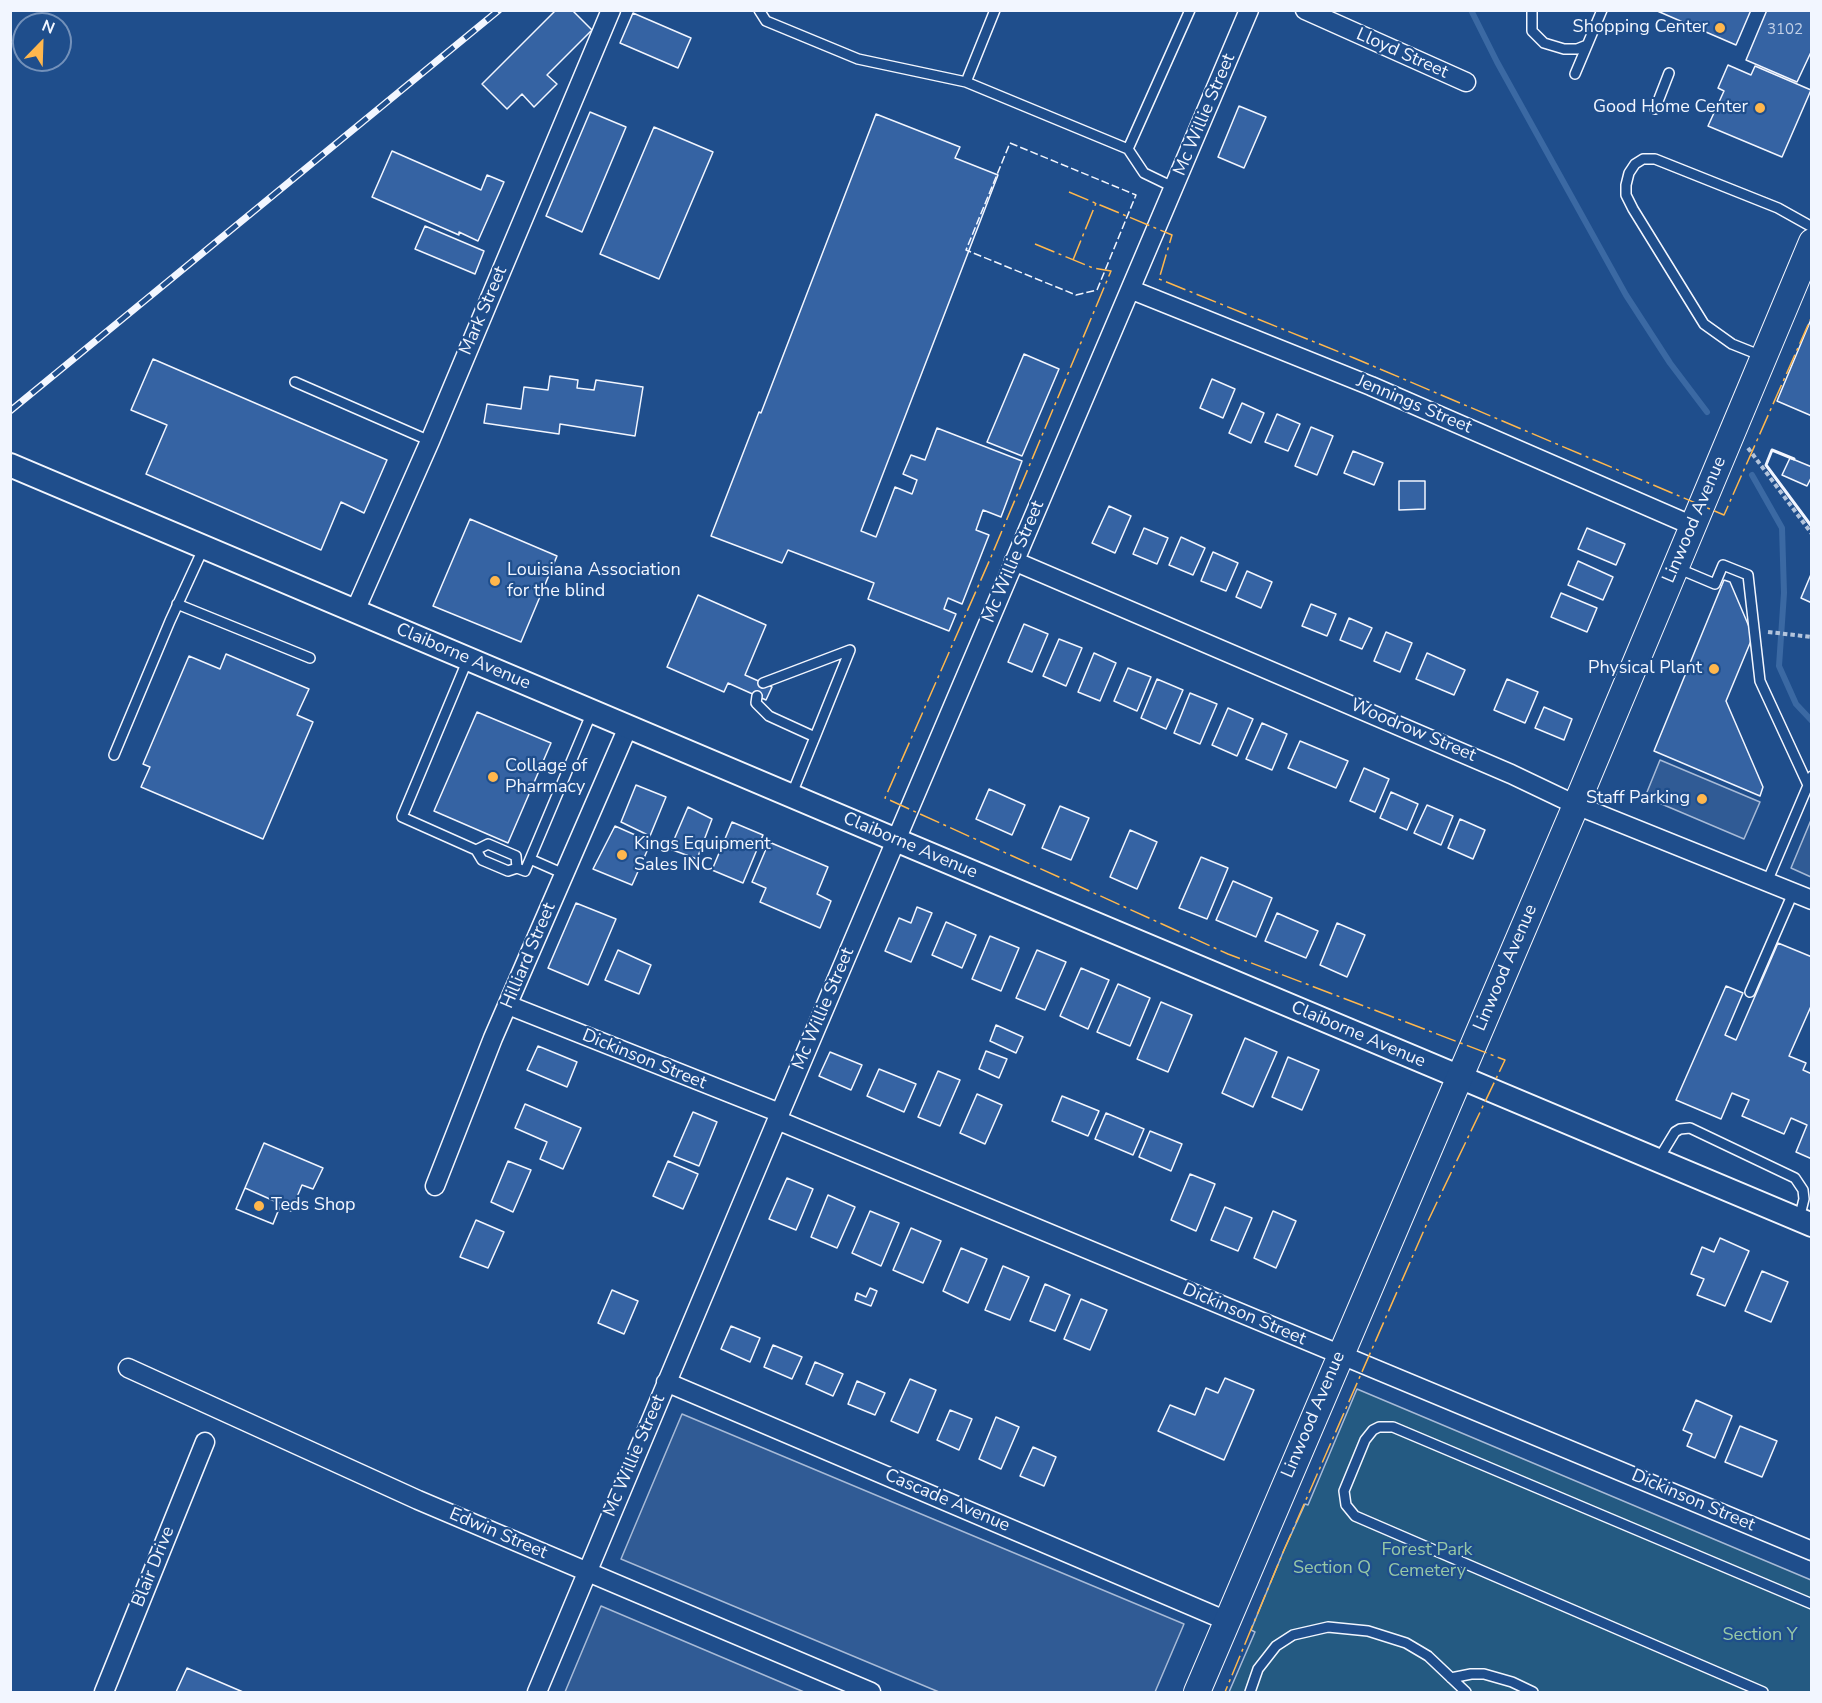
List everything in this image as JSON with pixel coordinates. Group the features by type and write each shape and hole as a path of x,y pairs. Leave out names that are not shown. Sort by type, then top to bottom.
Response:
{"main road":[{"name":"Linwood Avenue","path":"1197,1692 1810,252"}],"street":[{"name":"Mark Street","path":"355,611 430,441 611,10"},
{"name":"Mc Willie Street","path":"537,1692 778,1117 1014,561 1132,290 1173,187 1249,10"},
{"name":"Lloyd Street","path":"1305,10 1466,82"},
{"name":"Jennings Street","path":"1132,290 1371,386 1693,526"},
{"name":"Claiborne Avenue","path":"10,465 1805,1222"},
{"name":"Woodrow Street","path":"1014,561 1500,769 1576,805 1812,900"},
{"name":"Hilliard Street","path":"435,1186 508,1005 628,727"},
{"name":"Dickinson Street","path":"508,1005 1812,1551"},
{"name":"Edwin Street","path":"128,1368 418,1500 871,1692"},
{"name":"Cascade Avenue","path":"666,1382 1227,1621"},
{"name":"Blair Drive","path":"104,1692 205,1442"}],"lane":[{"path":"759,10 766,21 858,59 966,82 1128,149 1144,173 1173,187"},
{"path":"966,82 995,10"},
{"path":"1128,149 1190,10"},
{"path":"1532,10 1532,31 1544,43 1564,49 1577,49 1587,45"},
{"path":"1575,74 1602,10"},
{"path":"1655,109 1669,73"},
{"path":"1764,357 1732,344 1704,324 1626,195 1629,173 1635,164 1643,159 1655,159 1778,208 1812,227"},
{"path":"295,382 430,441"},
{"path":"114,755 177,604 204,547"},
{"path":"1675,567 1715,584 1723,565 1748,575 1760,681 1810,780 1767,882"},
{"path":"177,604 310,658"},
{"path":"763,683 850,650 791,796"},
{"path":"468,659 402,817 476,850 482,860 508,871 517,868 525,871 592,712"},
{"path":"757,696 756,703 769,716 815,737"},
{"path":"476,850 488,844 516,856 517,868"},
{"path":"530,859 564,874"},
{"path":"1750,992 1793,893"},
{"path":"1658,1161 1675,1132 1685,1127 1690,1128 1795,1178 1803,1190 1805,1222"},
{"path":"1763,1692 1355,1516 1346,1505 1344,1491 1365,1440 1373,1430 1379,1427 1393,1427 1812,1604"},
{"path":"1250,1692 1258,1669 1276,1646 1293,1635 1328,1627 1354,1628 1394,1638 1418,1650 1466,1692"},
{"path":"1451,1678 1465,1674 1484,1674 1512,1682 1533,1692"}],"path":[{"path":"1734,429 1812,534"},
{"path":"1765,632 1812,637"}],"green space":[{"name":"Forest Park Cemetery","path":"1357,1389 1811,1580 1811,1692 1229,1692 1255,1632 1251,1630 1284,1550 1305,1504 1308,1505"}],"shaded area":[{"name":"Staff Parking","path":"1660,760 1760,802 1744,839 1645,797"},
{"path":"1811,820 1811,877 1791,868"},
{"path":"682,1414 1184,1624 1155,1692 939,1692 621,1559"},
{"path":"601,1606 804,1692 565,1692"}],"building":[{"path":"556,10 572,10 592,30 547,75 557,84 534,107 522,94 507,109 482,84"},
{"name":"Shopping Center","path":"1655,10 1751,10 1736,45"},
{"path":"1767,10 1812,10 1812,50 1797,82 1746,60"},
{"path":"633,13 691,38 678,68 620,43"},
{"name":"Good Home Center","path":"1728,65 1751,75 1755,66 1811,90 1782,157 1708,126 1724,91 1718,88"},
{"path":"1239,106 1266,117 1244,168 1218,157"},
{"path":"590,112 626,127 582,232 546,216"},
{"path":"876,114 960,147 955,158 998,175 861,531 876,537 895,487 912,494 917,480 903,474 911,455 925,460 937,428 1022,461 1001,517 983,510 976,530 989,535 962,604 948,598 944,609 956,614 949,631 868,599 874,583 788,550 782,563 711,536"},
{"path":"654,127 713,152 659,279 600,254"},
{"path":"392,151 481,190 487,175 504,182 478,241 372,197"},
{"path":"425,226 484,251 475,274 415,249"},
{"path":"1812,317 1812,416 1777,401"},
{"path":"1024,354 1059,369 1022,456 987,442"},
{"path":"153,359 387,460 364,513 341,502 321,550 146,474 167,425 131,410"},
{"path":"550,376 578,380 577,388 594,390 596,380 643,387 635,436 560,424 559,434 484,423 487,404 521,409 524,387 548,390"},
{"path":"1212,379 1235,389 1223,418 1200,408"},
{"path":"1242,403 1264,413 1251,443 1229,433"},
{"path":"1277,414 1300,424 1288,451 1265,442"},
{"path":"1311,427 1333,436 1317,475 1295,466"},
{"path":"1353,451 1383,463 1374,485 1344,473"},
{"path":"1790,458 1812,467 1812,476 1807,486 1782,475"},
{"path":"1399,481 1425,481 1425,509 1399,510"},
{"path":"1109,506 1131,516 1115,553 1092,543"},
{"name":"Louisiana Association for the blind","path":"470,519 557,556 521,642 433,606"},
{"path":"1144,528 1168,538 1157,564 1133,554"},
{"path":"1587,528 1625,544 1616,565 1578,549"},
{"path":"1181,537 1205,548 1193,575 1169,565"},
{"path":"1213,552 1238,563 1226,591 1201,581"},
{"path":"1578,561 1613,577 1603,600 1568,585"},
{"path":"1247,571 1272,582 1261,608 1236,597"},
{"path":"1812,572 1812,603 1801,598"},
{"name":"Physical Plant","path":"1724,580 1730,582 1753,636 1726,701 1763,787 1760,796 1654,751"},
{"path":"1561,593 1597,608 1587,632 1551,617"},
{"path":"698,595 766,625 745,675 772,687 766,700 728,683 724,692 667,667"},
{"path":"1311,604 1336,614 1327,636 1302,626"},
{"path":"1349,618 1372,628 1362,649 1340,640"},
{"path":"1024,624 1048,634 1032,672 1008,662"},
{"path":"1386,632 1412,643 1400,672 1374,661"},
{"path":"1059,639 1082,648 1066,686 1043,676"},
{"path":"1094,653 1116,663 1100,701 1078,692"},
{"path":"1427,653 1465,670 1454,695 1416,679"},
{"path":"226,654 309,689 297,715 313,722 263,839 141,787 150,767 143,764 189,656 220,669"},
{"path":"1128,668 1151,677 1137,711 1114,701"},
{"path":"1157,679 1183,690 1166,729 1141,718"},
{"path":"1507,679 1538,692 1525,723 1494,710"},
{"path":"1190,693 1217,704 1200,744 1174,733"},
{"path":"1544,707 1572,719 1564,740 1535,728"},
{"path":"1228,708 1253,719 1237,756 1212,745"},
{"name":"Collage of Pharmacy","path":"477,712 551,743 508,843 434,811"},
{"path":"1262,723 1287,734 1272,770 1246,759"},
{"path":"1300,741 1348,761 1336,788 1288,768"},
{"path":"1364,768 1389,779 1375,812 1350,801"},
{"path":"636,785 666,797 650,836 621,822"},
{"path":"989,789 1025,805 1012,835 976,819"},
{"path":"1391,792 1418,804 1407,830 1380,818"},
{"path":"1427,805 1453,816 1441,845 1414,833"},
{"path":"1060,806 1089,818 1071,860 1042,848"},
{"path":"688,807 712,819 697,859 670,849"},
{"path":"1460,819 1485,830 1473,859 1448,848"},
{"path":"732,822 763,835 743,883 712,870"},
{"name":"Kings Equipment Sales INC","path":"615,826 651,842 632,885 593,869"},
{"path":"1130,830 1157,842 1137,889 1110,877"},
{"path":"769,842 828,867 817,894 831,901 820,928 760,902 766,888 752,882"},
{"path":"1201,857 1228,868 1207,919 1179,908"},
{"path":"1233,881 1272,898 1256,937 1216,920"},
{"path":"576,903 616,919 588,985 548,968"},
{"path":"917,907 932,913 911,962 885,951 899,918 911,923"},
{"path":"1277,913 1318,931 1306,958 1265,941"},
{"path":"946,922 976,935 962,968 932,955"},
{"path":"1337,923 1365,935 1347,977 1320,965"},
{"path":"990,936 1019,948 1001,991 972,979"},
{"path":"1778,943 1812,957 1812,1004 1789,1056 1806,1063 1803,1070 1812,1074 1812,1159 1796,1152 1807,1125 1791,1118 1784,1134 1742,1116 1749,1100 1732,1093 1721,1119 1676,1100 1726,986 1743,993 1725,1035 1736,1040"},
{"path":"618,950 651,965 639,994 605,980"},
{"path":"1037,950 1066,962 1045,1010 1016,998"},
{"path":"1081,968 1109,980 1088,1029 1060,1016"},
{"path":"1118,984 1150,998 1130,1046 1097,1032"},
{"path":"1161,1002 1192,1015 1168,1072 1137,1059"},
{"path":"996,1025 1023,1037 1016,1053 990,1041"},
{"path":"1245,1038 1277,1052 1253,1107 1222,1093"},
{"path":"538,1046 577,1062 567,1087 527,1070"},
{"path":"986,1051 1007,1059 999,1078 979,1069"},
{"path":"830,1052 862,1065 851,1090 819,1076"},
{"path":"1288,1057 1319,1070 1302,1110 1272,1097"},
{"path":"879,1069 916,1084 904,1112 867,1096"},
{"path":"938,1071 960,1080 940,1126 918,1117"},
{"path":"977,1094 1002,1105 985,1144 960,1133"},
{"path":"1062,1096 1099,1111 1088,1136 1052,1121"},
{"path":"525,1104 581,1128 563,1169 540,1159 547,1142 515,1128"},
{"path":"693,1112 717,1122 699,1166 674,1156"},
{"path":"1106,1113 1144,1129 1133,1155 1095,1139"},
{"path":"1150,1131 1182,1144 1171,1171 1139,1157"},
{"path":"264,1143 323,1168 313,1189 302,1185 291,1211 280,1206 273,1224 236,1209"},
{"path":"508,1161 531,1170 513,1212 491,1202"},
{"path":"668,1161 698,1174 683,1209 653,1196"},
{"path":"1190,1174 1215,1184 1196,1231 1171,1220"},
{"path":"787,1178 813,1189 796,1230 769,1219"},
{"name":"Teds Shop","path":"245,1188 281,1204 273,1224 236,1209"},
{"path":"828,1195 855,1207 837,1248 811,1237"},
{"path":"1225,1207 1252,1218 1238,1251 1211,1240"},
{"path":"870,1211 899,1223 881,1266 852,1253"},
{"path":"1273,1211 1296,1221 1276,1268 1254,1258"},
{"path":"476,1220 504,1232 488,1268 460,1257"},
{"path":"911,1228 941,1241 923,1283 893,1270"},
{"path":"1720,1238 1749,1251 1725,1306 1697,1295 1704,1279 1691,1274 1702,1247 1714,1252"},
{"path":"961,1248 987,1259 968,1303 943,1291"},
{"path":"1003,1266 1029,1277 1010,1320 985,1310"},
{"path":"1762,1271 1788,1282 1771,1322 1745,1311"},
{"path":"1045,1284 1070,1295 1055,1331 1030,1321"},
{"path":"870,1288 877,1291 871,1306 855,1300 857,1293 866,1297"},
{"path":"612,1290 638,1301 624,1334 598,1323"},
{"path":"1081,1299 1107,1310 1090,1350 1064,1339"},
{"path":"731,1326 760,1338 750,1362 721,1349"},
{"path":"773,1345 802,1357 792,1379 764,1367"},
{"path":"815,1362 843,1374 833,1396 806,1384"},
{"path":"1225,1378 1254,1390 1224,1460 1158,1431 1170,1405 1195,1415 1206,1388 1218,1393"},
{"path":"910,1379 936,1390 918,1433 891,1421"},
{"path":"857,1381 885,1393 875,1415 848,1404"},
{"path":"1696,1400 1732,1416 1715,1458 1687,1446 1692,1434 1683,1430"},
{"path":"950,1410 972,1419 959,1450 937,1440"},
{"path":"996,1417 1019,1427 1001,1469 979,1459"},
{"path":"1740,1426 1777,1441 1762,1477 1725,1462"},
{"path":"1033,1447 1056,1457 1044,1486 1020,1476"},
{"path":"187,1668 243,1692 176,1692"}],"waterway":[{"path":"1471,10 1497,62 1626,295 1670,363 1707,412"},
{"path":"1752,475 1782,528 1784,593 1779,666 1796,704 1812,721"}],"railway":[{"path":"10,411 499,10"}],"fence":[{"path":"1010,143 1136,195 1097,290 1076,295 966,250 1010,143"}],"wall":[{"path":"1794,459 1772,450 1766,465 1812,527"}],"power":[{"path":"1069,192 1172,235 1159,279 1354,358 1724,515 1812,316"},
{"path":"1073,260 1096,203"},
{"path":"1035,244 1093,268 1111,271 991,557 885,798 1228,954 1505,1060 1428,1221 1284,1550 1225,1692"}],"place":[{"name":"Shopping Center","path":"1720,28"},
{"name":"Good Home Center","path":"1760,108"},
{"name":"Louisiana Association for the blind","path":"495,581"},
{"name":"Physical Plant","path":"1714,669"},
{"name":"Collage of Pharmacy","path":"493,777"},
{"name":"Staff Parking","path":"1702,799"},
{"name":"Kings Equipment Sales INC","path":"622,855"},
{"name":"Teds Shop","path":"259,1206"}],"park label":[{"name":"Section Q","path":"1332,1569"},
{"name":"Section Y","path":"1760,1636"}]}
